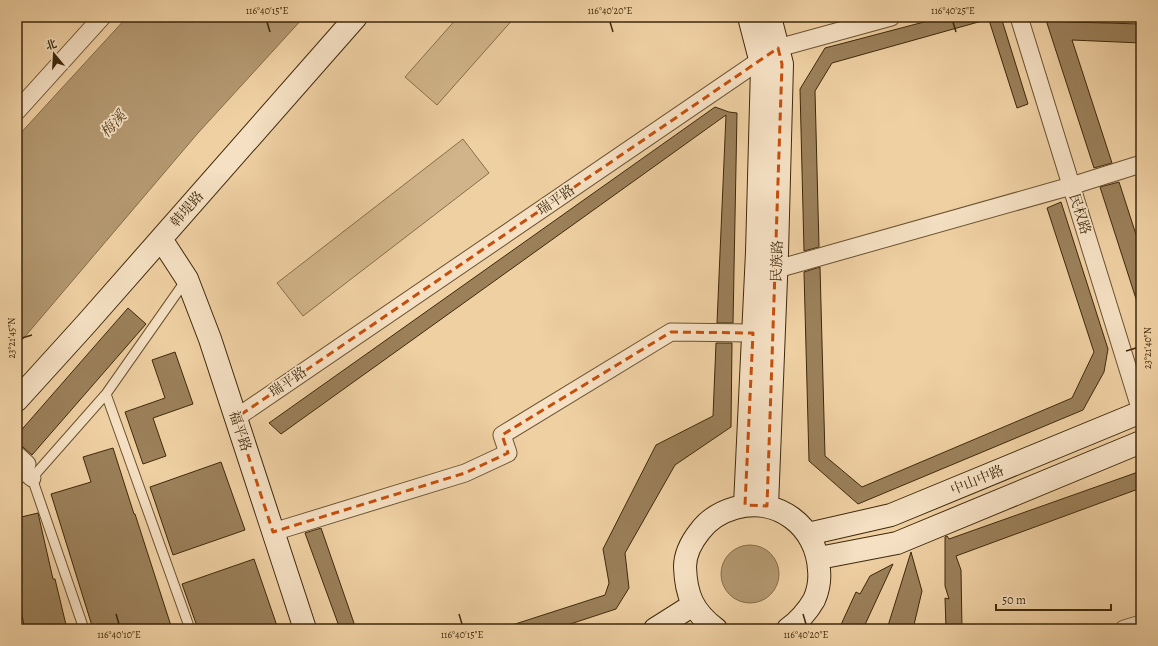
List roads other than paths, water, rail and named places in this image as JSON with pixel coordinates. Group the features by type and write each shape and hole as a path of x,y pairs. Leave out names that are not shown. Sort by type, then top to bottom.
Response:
{"main road":[{"name":"韩堤路","path":"17,400 86,324 356,17"},
{"name":"民族路","path":"745,505 757,252 762,67 749,17"},
{"name":"民族路","path":"768,506 777,269 782,64 770,17"},
{"name":"福平路","path":"161,239 187,279 210,339 305,629"},
{"name":"中山中路","path":"808,534 891,515 1141,412"},
{"name":"中山中路","path":"819,558 897,543 1141,442"},
{"path":"706,627 693,605 686,584 685,562 692,541 705,524 723,511 745,505 768,506 783,512 797,521 808,534 815,546 819,558 820,578 814,598 804,616 788,629"},
{"path":"655,629 693,605"}],"street":[{"path":"17,111 102,17"},
{"name":"瑞平路","path":"236,418 778,48 891,17"},
{"name":"民权路","path":"1019,17 1141,412"},
{"path":"777,269 1071,186 1141,164"},
{"path":"273,532 465,473 508,453 502,435 670,332 753,333"},
{"path":"1124,629 1141,624"}],"lane":[{"path":"84,629 22,469 106,394 187,279"},
{"path":"106,394 190,629"}],"water":[{"name":"梅溪","path":"127,17 304,17 198,133 17,346 17,137"},
{"path":"744,545 756,545 771,553 779,568 779,580 771,595 756,603 744,603 729,595 721,580 721,568 729,553"}]}
